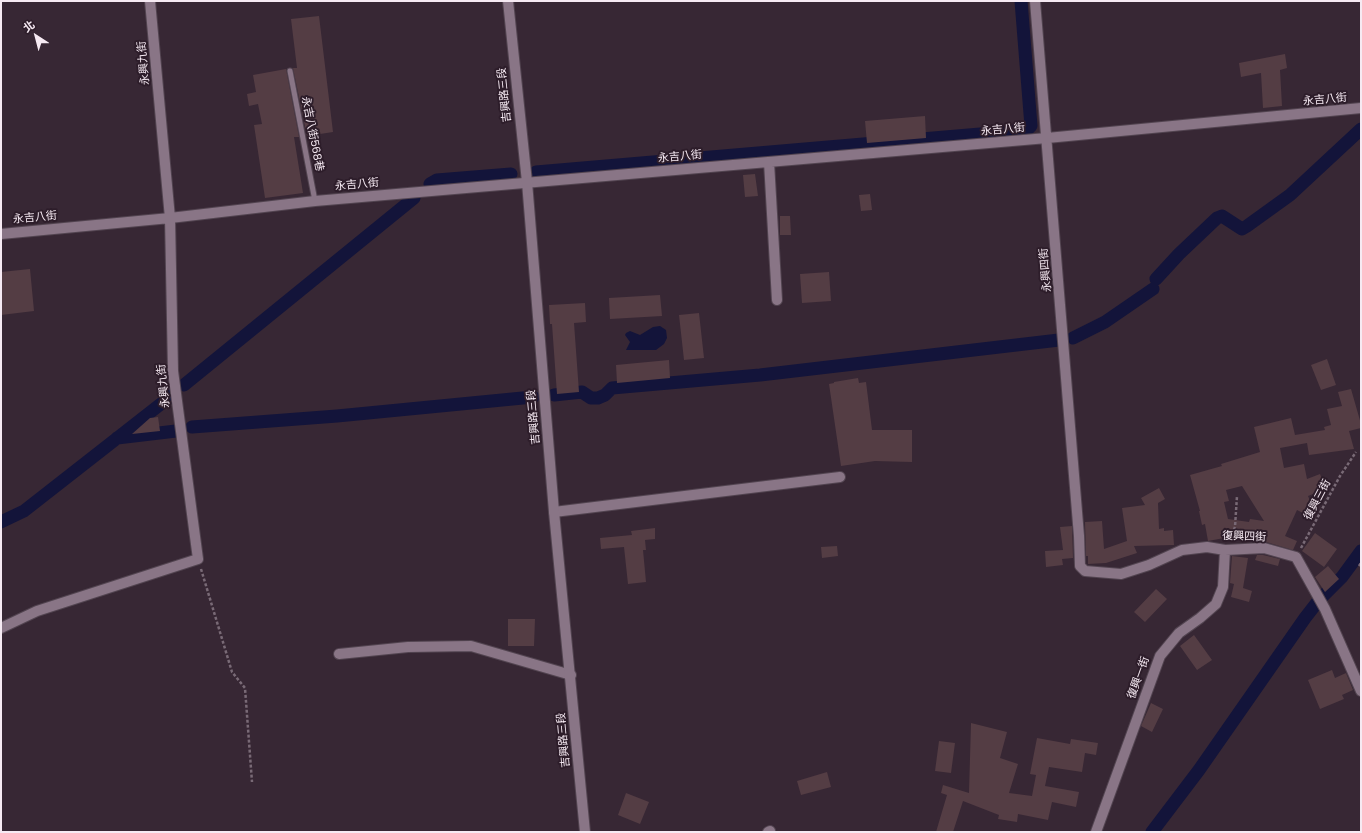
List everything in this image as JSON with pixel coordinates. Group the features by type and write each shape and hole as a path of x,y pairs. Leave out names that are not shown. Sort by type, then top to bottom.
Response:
{"street":[{"name":"永興九街","path":"150,1 170,218 173,371 198,559"},
{"name":"吉興路三段","path":"508,1 527,182 554,512 571,675 585,832"},
{"name":"永興四街","path":"1035,1 1079,536"},
{"name":"永吉八街","path":"1,234 170,218 315,201 1047,138 1361,108"},
{"path":"769,162 777,300"},
{"path":"554,512 840,477"},
{"name":"復興四街","path":"1079,536 1080,566 1085,571 1121,574 1149,565 1182,550 1207,547 1225,550 1264,548 1296,557"},
{"name":"復興一街","path":"1096,832 1160,656 1180,633 1216,604 1223,587 1225,550"},
{"path":"1296,557 1325,609 1361,691"},
{"path":"1,628 37,611 198,559"},
{"path":"339,654 408,647 471,646 571,675"}],"lane":[{"name":"永吉八街568巷","path":"290,70 315,201"}],"path":[{"name":"復興三街","path":"1296,557 1340,476 1356,452"},
{"path":"1225,550 1235,527 1237,496"},
{"path":"198,559 232,672 245,688 252,782"}],"shaded area":[{"path":"660,326 666,330 667,338 664,344 656,350 626,350 630,342 625,335 626,333 630,331 640,335 653,327"}],"building":[{"path":"319,16 333,132 307,136 293,68 297,68 291,19"},
{"path":"1285,54 1287,68 1280,70 1282,106 1263,108 1261,73 1241,77 1239,63"},
{"path":"286,69 299,137 294,137 303,193 265,198 254,125 262,124 258,104 249,106 247,94 256,92 253,75"},
{"path":"925,116 926,138 867,143 865,121"},
{"path":"755,174 758,196 745,197 743,175"},
{"path":"870,194 872,210 861,211 859,195"},
{"path":"780,216 790,216 791,235 780,235"},
{"path":"30,269 34,311 1,315 1,272"},
{"path":"829,272 831,301 802,303 800,274"},
{"path":"660,295 662,316 610,319 609,298"},
{"path":"585,303 586,322 574,323 579,392 557,394 552,324 550,324 549,305"},
{"path":"699,313 704,358 684,360 679,315"},
{"path":"1327,359 1336,385 1321,390 1311,365"},
{"path":"669,360 670,378 617,383 616,365"},
{"path":"858,378 859,383 866,382 872,430 912,430 912,462 875,461 841,466 829,384"},
{"path":"1351,389 1361,424 1361,428 1349,431 1354,449 1309,455 1307,443 1280,448 1284,468 1304,464 1307,479 1320,474 1326,489 1308,496 1313,508 1309,516 1297,510 1285,536 1297,541 1293,550 1266,542 1235,536 1208,541 1205,524 1202,525 1200,511 1190,475 1222,466 1221,464 1260,452 1254,427 1291,418 1295,435 1325,430 1324,427 1331,425 1327,409 1342,406 1338,392","holes":["1242,486 1264,521 1250,519 1249,522 1228,519 1224,502 1229,501 1226,490"]},
{"path":"158,417 160,431 132,434 150,418"},
{"path":"1159,488 1165,499 1158,503 1159,529 1164,528 1164,531 1173,530 1174,545 1134,546 1137,553 1106,563 1088,564 1088,556 1086,556 1085,522 1102,521 1104,549 1127,541 1122,508 1145,505 1141,498"},
{"path":"1072,526 1073,558 1062,559 1063,565 1046,567 1045,551 1063,550 1060,527"},
{"path":"655,528 655,539 645,540 646,550 643,550 646,582 628,584 624,547 601,549 600,538 632,535 631,531"},
{"path":"1315,533 1337,549 1324,567 1302,551"},
{"path":"837,546 838,556 822,558 821,547"},
{"path":"1257,555 1280,559 1278,566 1255,560"},
{"path":"1232,556 1248,558 1243,588 1252,591 1249,602 1231,597 1234,584 1230,583"},
{"path":"1328,566 1339,579 1325,592 1315,577"},
{"path":"1156,589 1167,599 1145,622 1134,612"},
{"path":"508,619 535,619 534,646 508,646"},
{"path":"1194,635 1212,660 1197,670 1180,646"},
{"path":"1332,670 1335,678 1346,673 1353,690 1342,695 1344,699 1320,709 1308,680"},
{"path":"1151,703 1163,709 1152,732 1141,726"},
{"path":"971,723 1007,732 1000,758 1018,764 1009,793 1032,796 1036,775 1030,774 1037,738 1070,744 1071,739 1098,743 1096,755 1085,753 1082,772 1049,767 1045,786 1079,792 1076,807 1052,802 1048,820 1018,814 1017,822 998,819 999,815 963,801 953,832 936,832 947,795 941,793 943,785 969,793"},
{"path":"939,741 955,743 951,773 935,771"},
{"path":"827,772 831,787 801,795 797,781"},
{"path":"626,793 649,802 640,824 618,815"}],"waterway":[{"path":"536,172 1027,130 1031,126 1021,1"},
{"path":"1156,279 1179,254 1217,218 1222,216 1242,229 1247,226 1290,195 1361,129"},
{"path":"430,184 437,180 511,174"},
{"path":"184,385 414,198"},
{"path":"1073,338 1105,322 1153,289"},
{"path":"554,395 582,392 591,398 598,398 605,395 612,388 760,375 1059,340"},
{"path":"1,522 24,511 171,396"},
{"path":"192,427 337,416 533,397"},
{"path":"117,438 176,431"},
{"path":"1322,597 1342,577 1361,551"},
{"path":"1152,832 1199,770 1319,600"}]}
